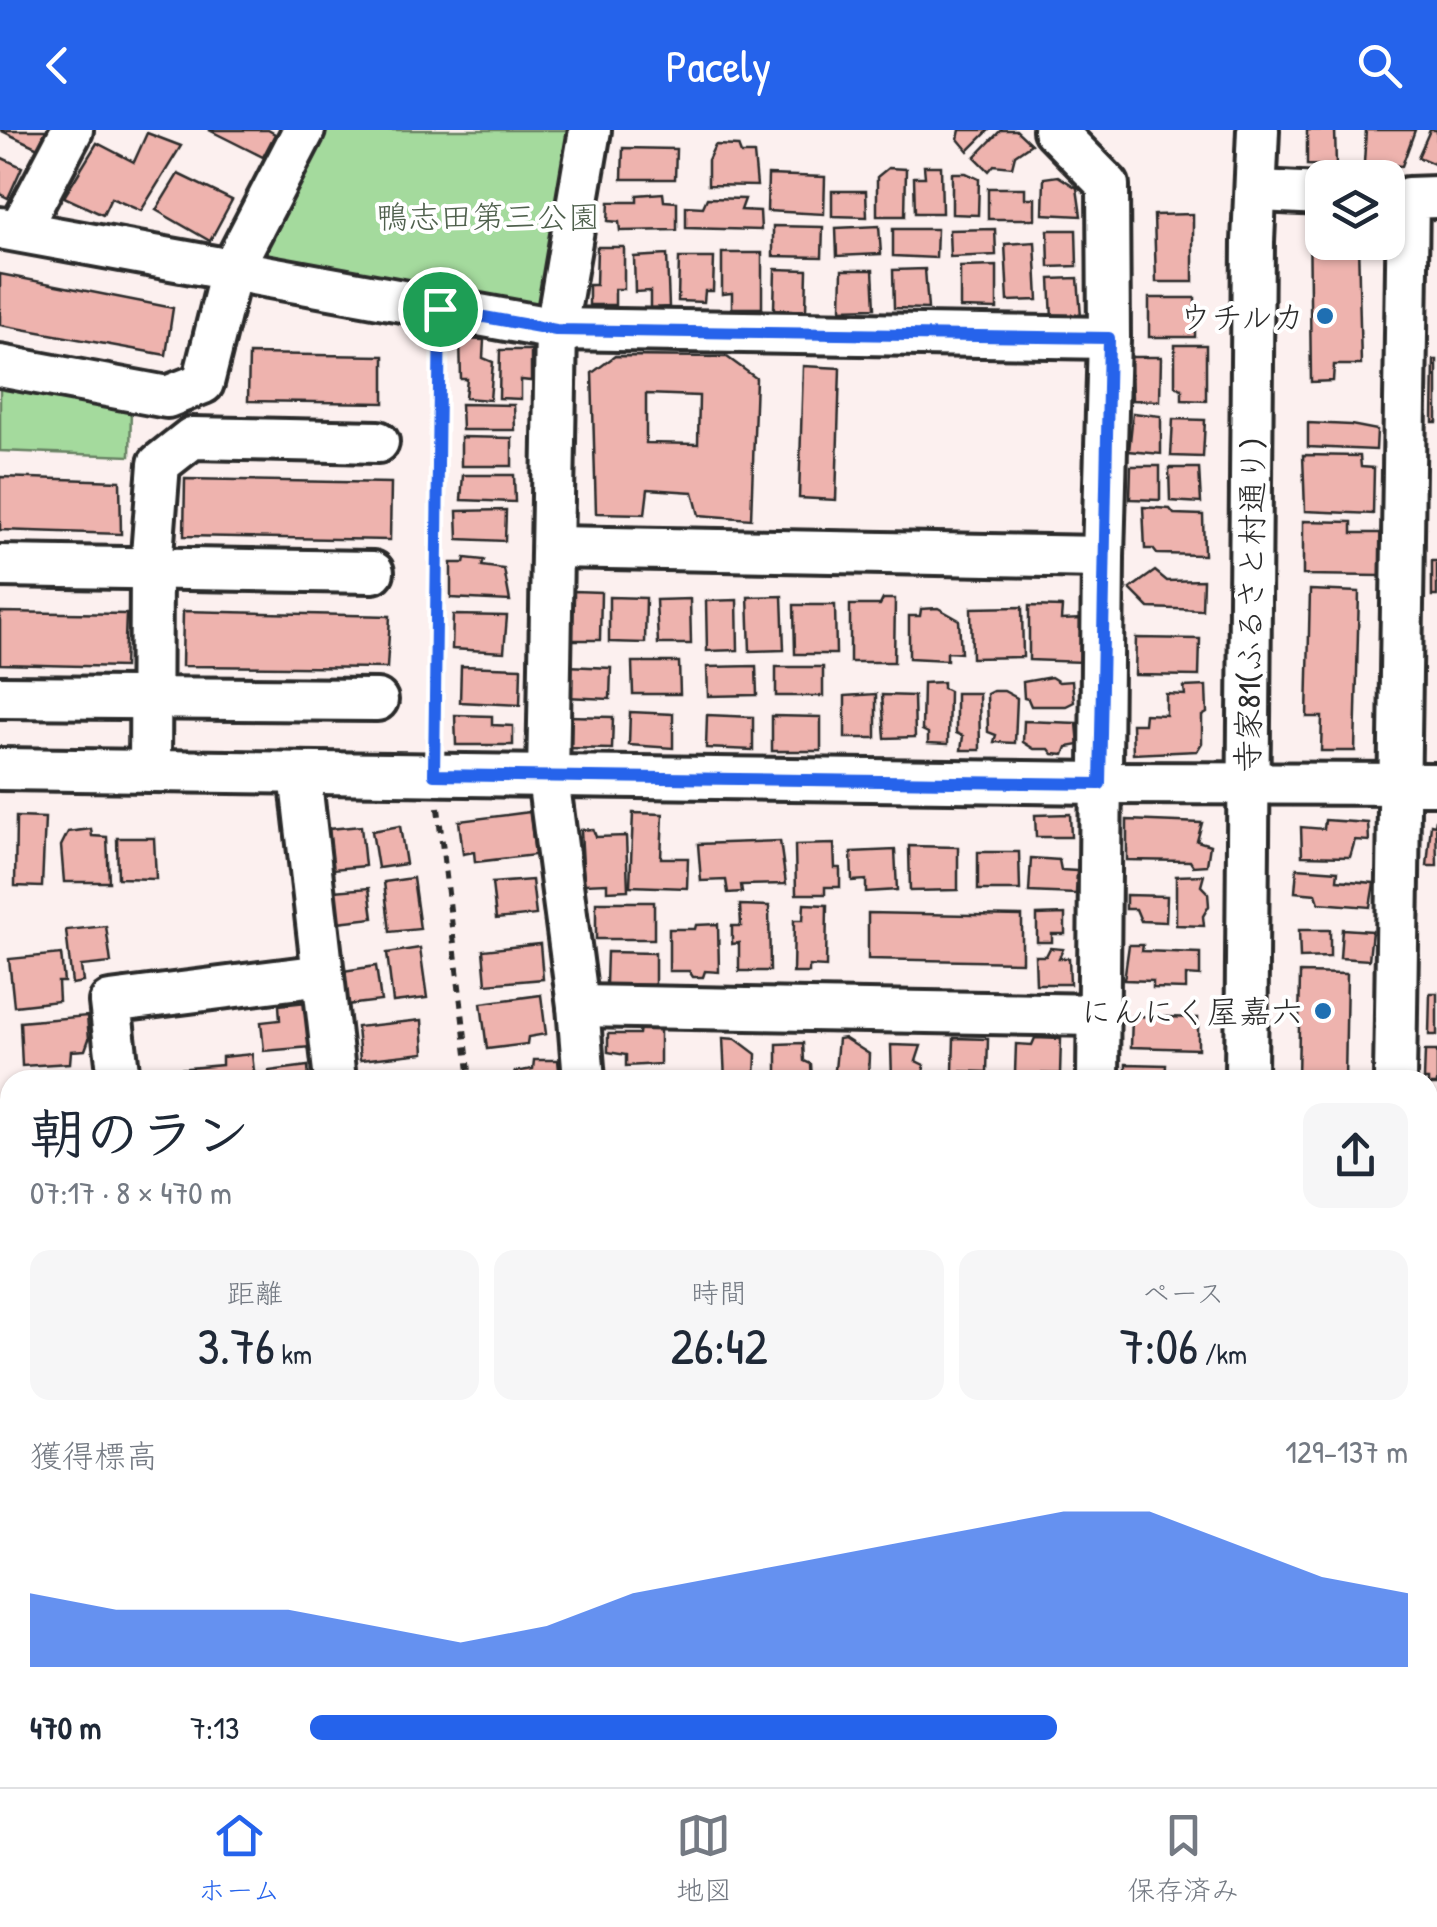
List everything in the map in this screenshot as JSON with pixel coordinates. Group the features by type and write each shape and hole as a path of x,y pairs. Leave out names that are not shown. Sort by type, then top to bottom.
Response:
{"street":[{"path":"72,130 10,229 556,330 1109,338"},
{"path":"0,366 168,398 203,383 230,271 304,130"},
{"path":"583,1070 548,778 556,330 590,130"},
{"path":"1054,130 1108,186 1098,1070"},
{"name":"寺家81(ふるさと村通り)","path":"1246,1070 1258,130"},
{"path":"1256,192 1305,193"},
{"path":"1395,1070 1397,783 1422,456 1411,197"},
{"path":"150,771 151,568 158,464 192,438 378,442"},
{"path":"553,547 1103,557"},
{"path":"0,566 373,572"},
{"path":"0,697 378,700"},
{"path":"0,769 1100,784 1437,784"},
{"path":"300,774 334,1070"},
{"path":"118,1070 110,1002 323,975"},
{"path":"578,1006 1098,1016"}],"path":[{"path":"440,309 434,775 469,1070"}],"green space":[{"name":"鴨志田第三公園","path":"310,130 590,130 558,315 251,260"},
{"path":"0,384 131,408 130,456 0,451"}],"building":[{"path":"0,130 46,130 38,148"},
{"path":"209,130 268,130 275,134 263,157"},
{"path":"960,130 989,130 968,151 958,139"},
{"path":"1001,130 1016,130 1031,144 1015,155 1012,167 994,165 989,171 975,157"},
{"path":"1307,130 1335,130 1336,160 1307,160"},
{"path":"1366,130 1415,130 1404,160 1364,160"},
{"path":"1430,130 1437,130 1437,165 1418,157"},
{"path":"147,133 181,146 141,211 111,198 103,215 64,197 97,143 134,162"},
{"path":"715,145 738,146 741,154 754,154 757,186 708,185 708,160"},
{"path":"623,148 676,149 675,179 622,179"},
{"path":"0,157 22,167 8,198 0,194"},
{"path":"924,166 941,166 942,213 915,213 914,177 925,177"},
{"path":"888,168 906,169 905,216 877,216 877,177"},
{"path":"952,173 966,173 979,179 978,215 952,214"},
{"path":"178,174 232,200 210,241 156,210"},
{"path":"768,175 825,177 824,214 767,211"},
{"path":"1058,176 1077,188 1081,216 1043,214 1044,178"},
{"path":"988,188 1025,188 1025,198 1035,198 1035,219 988,219"},
{"path":"832,191 866,191 867,217 832,216"},
{"path":"663,193 664,201 677,202 677,230 620,231 619,222 608,221 609,202 637,202 637,195"},
{"path":"707,198 745,199 741,210 760,211 761,230 686,228 686,206 703,207"},
{"path":"1193,214 1193,282 1156,282 1154,215"},
{"path":"773,226 823,227 822,257 773,256"},
{"path":"879,226 881,254 837,256 836,228"},
{"path":"893,229 937,229 936,258 893,256"},
{"path":"995,229 996,255 950,257 949,230"},
{"path":"1048,230 1076,230 1077,266 1049,267"},
{"path":"1035,242 1038,300 1008,301 1005,244"},
{"path":"597,247 624,247 624,289 615,289 615,305 589,305 589,285 596,285"},
{"path":"722,253 762,253 762,308 732,308 732,293 722,294"},
{"path":"667,255 669,307 650,308 650,291 635,292 634,257"},
{"path":"679,258 714,258 713,291 705,291 704,302 678,301"},
{"path":"1310,260 1358,260 1361,365 1334,365 1333,381 1311,382"},
{"path":"997,266 997,309 960,308 960,267"},
{"path":"775,269 807,270 806,311 774,309"},
{"path":"925,269 928,309 894,308 893,270"},
{"path":"842,270 873,270 875,308 841,309"},
{"path":"0,274 173,308 166,355 0,325"},
{"path":"1078,278 1081,317 1052,319 1050,279"},
{"path":"1149,298 1195,298 1195,337 1149,337"},
{"path":"460,339 484,340 483,358 493,362 490,400 465,398 467,379 461,379"},
{"path":"1175,345 1206,345 1206,401 1182,400 1182,389 1175,386"},
{"path":"500,350 531,350 531,381 521,380 521,399 499,398"},
{"path":"249,354 384,356 384,403 248,401"},
{"path":"615,356 727,357 756,378 751,519 699,515 693,492 648,489 645,514 596,513 592,373","holes":["646,394 699,396 698,444 646,443"]},
{"path":"1131,357 1161,357 1160,401 1132,400"},
{"path":"1437,360 1437,422 1433,422"},
{"path":"803,366 840,368 836,500 799,498"},
{"path":"461,404 514,405 515,430 462,430"},
{"path":"1133,413 1161,416 1161,454 1129,451"},
{"path":"1173,419 1205,420 1203,457 1171,456"},
{"path":"1308,423 1377,430 1376,450 1308,447"},
{"path":"461,437 512,438 512,466 461,466"},
{"path":"1303,455 1360,456 1361,467 1374,468 1373,514 1305,511"},
{"path":"1131,466 1160,466 1160,500 1130,499"},
{"path":"1169,468 1199,468 1201,503 1170,501"},
{"path":"463,475 514,475 515,502 461,500"},
{"path":"0,477 120,481 121,534 0,530"},
{"path":"185,479 391,483 390,540 184,536"},
{"path":"1143,507 1203,515 1204,555 1157,554 1153,549 1145,549"},
{"path":"506,510 505,541 458,539 457,511"},
{"path":"1303,521 1352,522 1352,533 1382,533 1382,576 1303,575"},
{"path":"465,558 484,560 482,566 504,569 510,601 451,598 451,563 464,563"},
{"path":"1432,561 1437,561 1437,596 1432,596"},
{"path":"1155,571 1167,581 1203,580 1202,610 1149,608 1130,589"},
{"path":"1310,590 1359,592 1355,751 1321,751 1322,717 1307,717"},
{"path":"573,591 601,592 600,640 563,640 564,610 572,610"},
{"path":"782,596 784,650 750,651 748,597"},
{"path":"609,597 646,598 645,643 609,642"},
{"path":"690,599 691,644 658,644 656,600"},
{"path":"883,599 895,599 894,662 850,662 850,605 880,605"},
{"path":"737,600 738,650 707,651 706,601"},
{"path":"794,605 835,605 836,654 795,654"},
{"path":"1029,606 1062,607 1061,620 1082,619 1083,662 1029,660"},
{"path":"1022,607 1023,657 972,658 971,608"},
{"path":"938,608 959,620 961,653 947,652 947,660 909,658 909,616 920,616 921,609"},
{"path":"183,611 390,616 387,668 182,666"},
{"path":"0,612 126,614 124,667 0,664"},
{"path":"453,615 507,616 504,652 452,649"},
{"path":"1136,638 1200,639 1199,676 1135,675"},
{"path":"632,662 679,662 680,694 633,694"},
{"path":"461,666 521,668 520,705 460,702"},
{"path":"567,666 611,668 610,699 565,697"},
{"path":"756,666 757,695 708,696 707,667"},
{"path":"776,667 823,667 823,696 776,696"},
{"path":"1051,677 1059,682 1072,681 1074,702 1066,706 1031,706 1024,698 1023,682"},
{"path":"943,682 943,688 949,691 948,744 928,743 928,733 922,730 923,683"},
{"path":"1206,686 1207,713 1202,716 1202,743 1197,751 1133,754 1132,724 1144,724 1145,714 1166,715 1166,694 1185,695 1184,687"},
{"path":"1004,691 1017,698 1015,743 994,742 996,735 988,732 987,694"},
{"path":"956,693 979,693 980,750 961,750 963,736 956,733"},
{"path":"876,694 876,738 845,738 845,696"},
{"path":"882,695 914,696 915,737 885,738"},
{"path":"630,712 673,714 673,748 629,745"},
{"path":"455,715 492,716 492,725 513,726 513,745 456,745"},
{"path":"707,715 753,717 753,750 706,748"},
{"path":"565,716 613,717 612,749 565,748"},
{"path":"772,716 821,717 821,751 772,751"},
{"path":"1024,721 1077,723 1079,745 1067,747 1064,755 1034,749 1023,742"},
{"path":"530,812 535,855 475,862 474,852 463,854 459,821"},
{"path":"633,813 663,814 661,858 688,858 687,888 630,886"},
{"path":"1070,814 1071,837 1036,837 1035,815"},
{"path":"16,817 45,818 42,887 15,886"},
{"path":"1436,819 1437,866 1427,866 1431,824 1435,825"},
{"path":"1127,820 1202,823 1197,841 1210,845 1207,865 1127,860"},
{"path":"1325,820 1368,823 1369,841 1355,840 1350,857 1302,856 1301,827 1324,829"},
{"path":"361,826 365,866 333,869 329,829"},
{"path":"400,826 406,864 378,868 372,831"},
{"path":"91,829 92,836 107,837 109,882 64,882 61,846 68,832"},
{"path":"593,829 596,837 626,836 628,890 607,891 607,883 584,884 581,830"},
{"path":"117,838 154,838 156,879 118,878"},
{"path":"780,841 786,884 741,885 742,892 728,893 726,880 701,881 698,844"},
{"path":"834,844 840,887 825,887 825,894 796,894 795,845"},
{"path":"909,846 958,847 958,890 910,891"},
{"path":"895,850 897,890 866,892 866,880 852,881 851,852"},
{"path":"978,852 1019,852 1020,890 978,890"},
{"path":"1031,858 1059,860 1061,870 1077,871 1076,894 1029,892"},
{"path":"1297,868 1338,871 1337,880 1374,883 1370,907 1319,903 1316,894 1295,892"},
{"path":"1204,875 1201,886 1208,893 1209,906 1203,916 1204,926 1176,925 1176,876"},
{"path":"413,878 420,929 390,932 384,882"},
{"path":"532,880 536,915 496,919 492,883"},
{"path":"369,888 373,918 337,922 334,891"},
{"path":"1126,895 1167,896 1166,922 1141,921 1136,909 1126,909"},
{"path":"596,902 654,902 654,939 596,939"},
{"path":"804,904 827,905 826,967 809,966 809,973 793,973 794,920 803,920"},
{"path":"740,905 769,906 770,971 739,971 739,943 732,944 732,926 741,926"},
{"path":"868,913 1022,916 1022,962 868,959"},
{"path":"1065,914 1065,934 1052,934 1052,942 1037,942 1037,915"},
{"path":"718,924 719,972 705,971 703,977 693,977 689,971 669,971 669,929"},
{"path":"106,926 111,963 81,966 83,982 72,984 66,930"},
{"path":"1342,929 1372,931 1369,960 1340,958"},
{"path":"1299,930 1330,930 1330,957 1300,958"},
{"path":"540,944 543,979 486,984 483,950"},
{"path":"1129,945 1143,945 1142,951 1200,953 1200,976 1186,975 1186,989 1153,988 1153,981 1124,980"},
{"path":"420,948 427,998 393,1002 387,953"},
{"path":"1050,948 1063,949 1059,958 1069,958 1070,984 1036,984 1035,956 1046,956"},
{"path":"607,952 655,953 655,985 606,984"},
{"path":"61,954 64,982 58,982 59,1001 14,1006 9,959"},
{"path":"376,966 381,1001 346,1005 343,971"},
{"path":"1300,973 1347,974 1345,1070 1298,1070"},
{"path":"1430,993 1437,993 1437,1035 1429,1035"},
{"path":"541,995 546,1034 528,1037 527,1044 487,1049 481,1003"},
{"path":"307,1002 311,1047 264,1051 261,1022 280,1020 279,1005"},
{"path":"87,1016 89,1039 85,1050 71,1051 70,1063 22,1066 20,1022"},
{"path":"1132,1016 1198,1018 1198,1049 1131,1047"},
{"path":"422,1020 424,1053 360,1060 357,1027"},
{"path":"640,1027 660,1028 660,1064 626,1066 626,1055 608,1052 608,1034 639,1034"},
{"path":"723,1038 736,1039 756,1054 755,1070 725,1070"},
{"path":"844,1038 869,1054 868,1070 835,1070 838,1039"},
{"path":"954,1038 988,1039 987,1070 953,1070"},
{"path":"1035,1038 1061,1039 1060,1070 1015,1070 1016,1044 1032,1045"},
{"path":"803,1043 804,1061 811,1064 811,1070 777,1070 777,1044"},
{"path":"891,1045 921,1046 916,1061 924,1065 924,1070 892,1070"},
{"path":"1425,1051 1437,1051 1437,1070 1424,1070"},
{"path":"252,1054 254,1070 167,1070 222,1065 222,1057"},
{"path":"534,1060 558,1060 559,1070 527,1070 533,1069"},
{"path":"1126,1064 1166,1065 1166,1070 1126,1070"},
{"path":"308,1066 308,1070 277,1070"}],"place":[{"name":"ウチルカ","path":"1325,316"},
{"name":"にんにく屋嘉六","path":"1323,1011"}],"route":[{"path":"440,309 556,330 1109,338 1100,784 434,775 440,309"}]}
